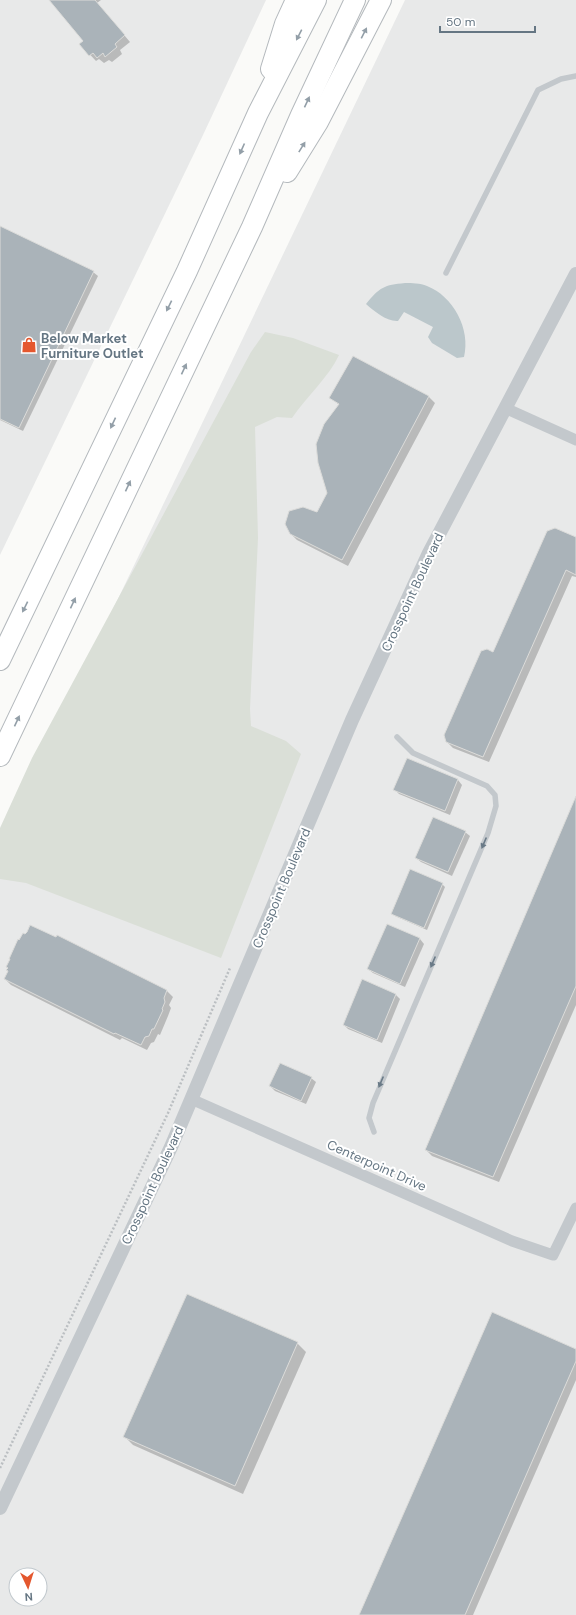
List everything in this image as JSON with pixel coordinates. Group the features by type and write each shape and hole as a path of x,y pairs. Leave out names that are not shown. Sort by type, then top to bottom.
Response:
{"highway":[{"path":"258,113 285,24 296,0"},
{"path":"0,660 187,271 258,113 316,0"},
{"path":"0,756 252,228 301,115 355,0"},
{"path":"252,228 318,122 381,0"}],"street":[{"name":"Crosspoint Boulevard","path":"0,1508 167,1154 358,707 429,553 576,274"},
{"path":"505,408 576,440"},
{"name":"Centerpoint Drive","path":"191,1099 512,1241 553,1255 576,1208"}],"lane":[{"path":"446,272 538,90 561,79 576,76"},
{"path":"374,1132 369,1118 373,1103 488,833 496,806 495,796 487,786 413,753 398,737"}],"path":[{"path":"0,1468 168,1113 230,968"}],"shaded area":[{"path":"0,0 266,0 203,135 0,555"},
{"path":"405,0 576,0 576,1615 0,1615 0,845"},
{"path":"405,283 427,286 445,297 452,305 458,315 465,336 464,357 457,358 432,343 428,337 433,327 404,312 398,321 389,320 381,316 366,304 379,290 387,286"},
{"path":"265,332 293,338 339,355 335,363 292,418 277,417 255,427 258,538 250,709 251,726 286,741 301,754 221,958 26,883 0,879 0,828 32,758 251,352"}],"building":[{"path":"49,0 95,0 125,35 115,44 117,47 105,57 103,53 97,58 93,53 89,56 79,44 83,41"},
{"name":"Below Market Furniture Outlet","path":"0,226 94,271 19,428 0,419"},
{"path":"353,356 429,396 342,560 290,534 285,524 289,511 303,507 317,512 327,493 318,463 316,444 324,424 339,404 329,398"},
{"path":"555,528 576,537 576,575 566,570 483,757 446,742 444,735 481,651 487,649 493,652 547,531"},
{"path":"407,758 458,779 445,811 393,790"},
{"path":"576,796 576,986 493,1177 425,1150"},
{"path":"433,817 466,831 448,872 415,858"},
{"path":"410,869 443,883 424,928 391,914"},
{"path":"387,924 420,938 400,984 367,969"},
{"path":"30,925 56,937 57,935 167,990 164,998 165,1002 162,1009 163,1010 154,1029 152,1029 149,1036 145,1037 141,1045 115,1033 114,1034 4,979 8,971 6,970 8,968 6,967 18,939 19,940 23,933 25,934 27,932"},
{"path":"362,979 396,994 377,1040 343,1025"},
{"path":"280,1063 312,1077 301,1101 269,1086"},
{"path":"187,1294 298,1342 235,1486 123,1437"},
{"path":"492,1312 576,1349 576,1361 465,1615 359,1615"}],"place":[{"name":"Below Market Furniture Outlet","path":"29,345"}]}
